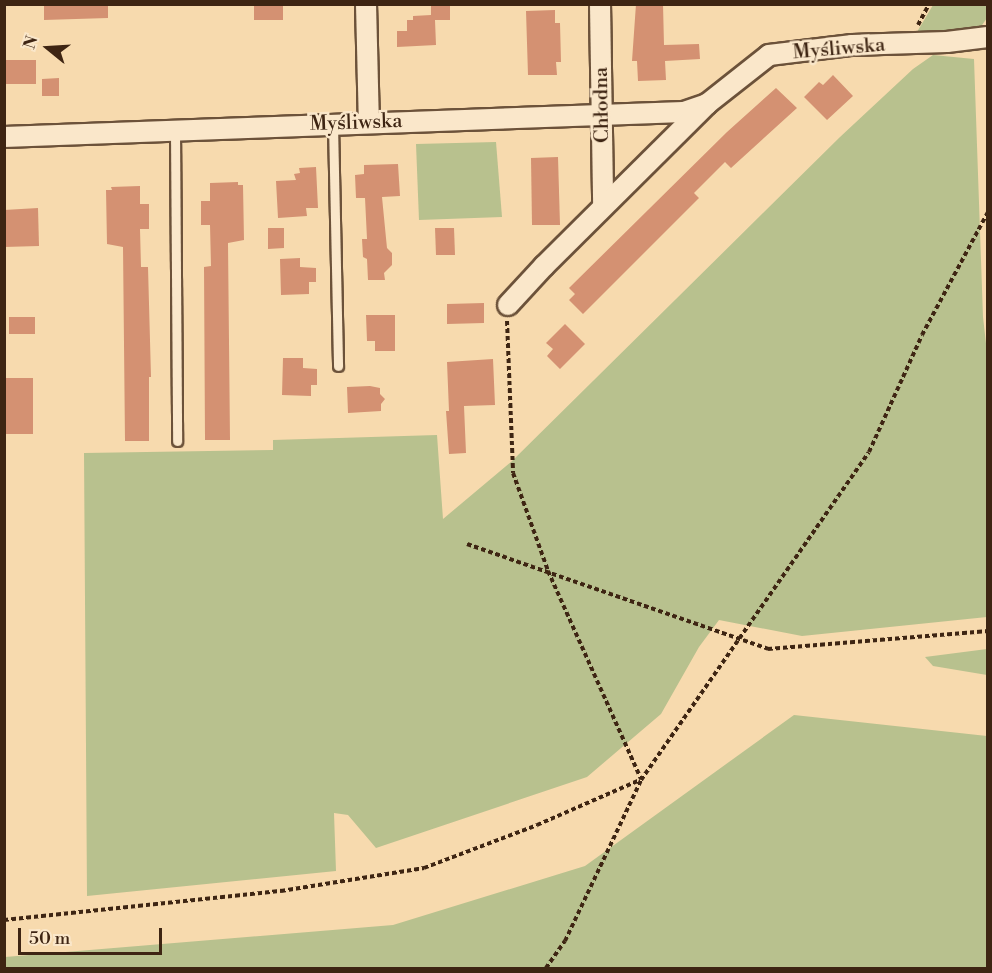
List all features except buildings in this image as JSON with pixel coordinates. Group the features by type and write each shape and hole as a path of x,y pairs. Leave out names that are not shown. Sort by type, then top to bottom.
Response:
{"street":[{"path":"366,4 369,123"},
{"name":"Chłodna","path":"600,4 603,206"},
{"name":"Myśliwska","path":"508,305 603,206 707,104 769,55 852,45 947,42 987,37"},
{"name":"Myśliwska","path":"4,137 684,112 707,104"}],"lane":[{"path":"333,124 338,366"},
{"path":"175,130 177,441"}],"path":[{"path":"546,969 565,941 641,780 869,452 922,335 987,213"},
{"path":"508,305 513,473 548,571 641,780"},
{"path":"467,544 768,649 987,631"},
{"path":"4,920 281,891 424,868 537,825 641,780"}],"green space":[{"path":"933,5 987,5 987,18 980,28 973,31 914,37"},
{"path":"933,55 974,59 983,317 988,361 987,617 802,636 719,620 699,647 661,714 587,777 376,848 348,815 334,813 336,871 87,896 84,453 273,450 273,440 437,435 443,519 511,462 840,137 913,69"},
{"path":"496,142 502,217 419,220 416,144"},
{"path":"987,649 987,675 933,666 925,657"},
{"path":"794,715 987,736 987,968 5,968 5,957 393,925 585,866"}]}
